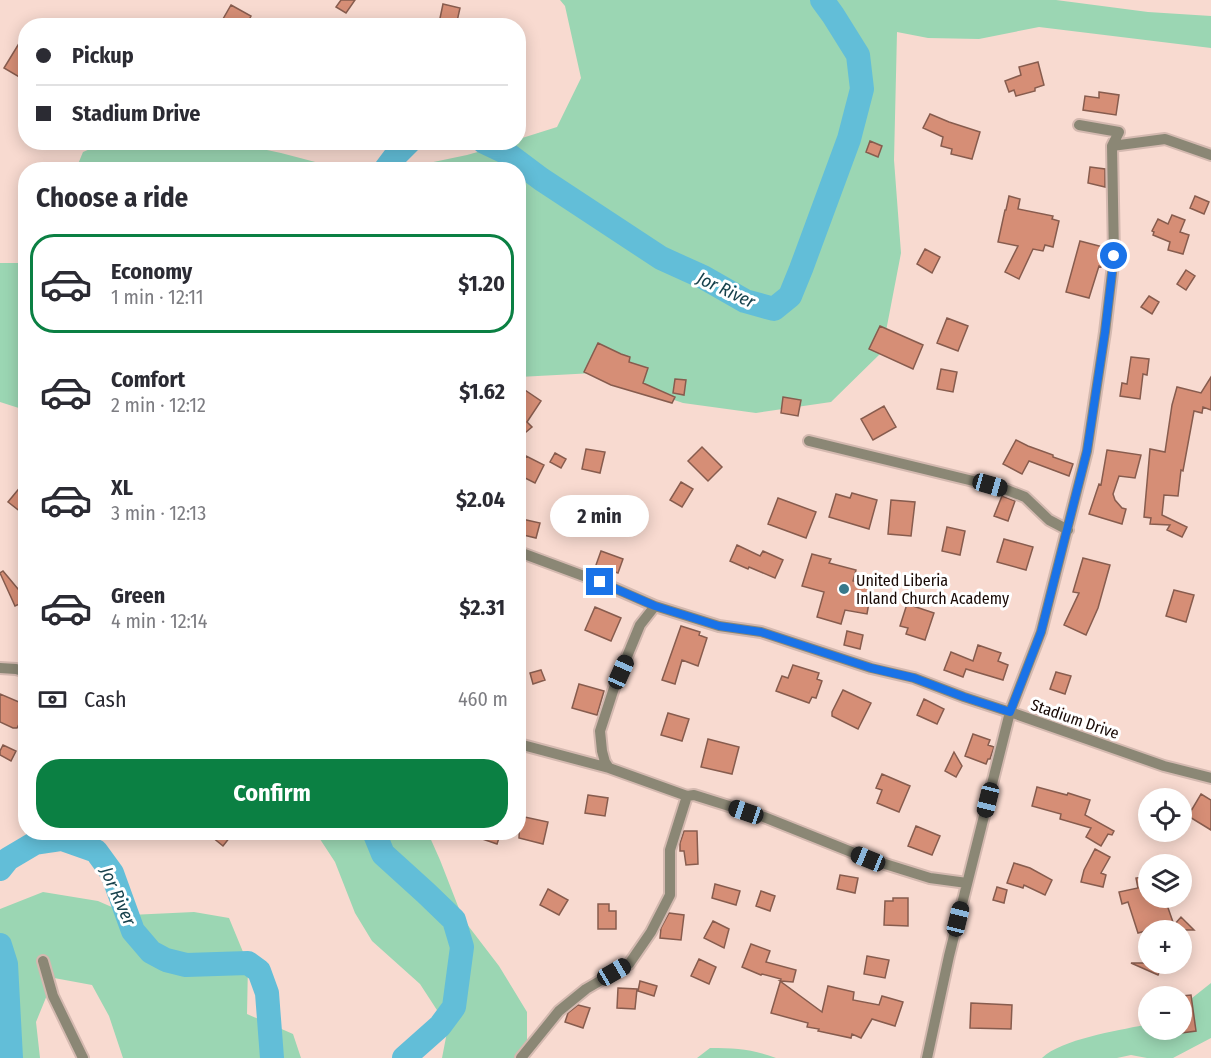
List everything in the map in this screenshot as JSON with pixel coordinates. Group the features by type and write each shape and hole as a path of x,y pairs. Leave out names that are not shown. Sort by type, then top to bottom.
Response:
{"street":[{"path":"927,1058 949,956 1010,712 1041,632 1087,451 1114,256 1112,146 1119,132 1078,125"},
{"path":"1112,146 1165,139 1211,155"},
{"path":"809,441 1002,488 1025,497 1049,520 1068,530"},
{"name":"Stadium Drive","path":"526,555 600,582 655,606 719,626 761,632 871,668 914,678 1164,766 1211,778"},
{"path":"609,768 602,751 600,731 614,688 640,625 655,606"},
{"path":"0,668 18,670"},
{"path":"526,746 609,768 687,795 694,795 764,817 868,859 930,878 967,883"},
{"path":"521,1058 559,1011 586,989 629,964 651,932 670,895 670,850 687,795"},
{"path":"43,961 53,996 83,1058"}],"green space":[{"path":"560,0 1056,0 1148,12 1211,16 1211,48 1039,27 979,39 928,38 897,32 894,160 901,253 882,352 831,402 756,413 683,403 594,373 526,377 526,162 433,162 484,150 526,150 526,137 557,127 581,78 565,6"},
{"path":"88,150 267,150 315,162 79,162 83,152"},
{"path":"0,263 18,263 18,408 0,402"},
{"path":"321,840 431,840 463,919 499,966 527,1012 527,1058 442,1058 448,1027 420,984 372,941 355,913 335,862"},
{"path":"43,892 98,901 130,915 194,912 229,918 248,964 247,1014 293,1034 301,1058 123,1058 109,1016 92,985 54,978 36,1022 40,1058 0,1058 0,909"},
{"path":"1211,983 1211,1038 1173,1058 1147,1058 1131,1055 1117,1058 1042,1058 1051,1051 1076,1041 1138,1026 1138,1040 1192,1040 1192,998"},
{"path":"710,1048 743,1050 776,1058 697,1058"}],"building":[{"path":"341,0 355,0 346,13 336,7"},
{"path":"443,4 460,8 458,18 440,18"},
{"path":"231,5 251,16 250,18 224,18"},
{"path":"18,45 18,76 4,68"},
{"path":"1038,62 1044,85 1035,88 1035,91 1016,96 1014,90 1009,92 1005,81 1021,75 1019,67"},
{"path":"1099,92 1119,95 1116,115 1083,110 1085,96 1099,98"},
{"path":"930,114 980,132 972,159 951,154 952,149 941,146 943,137 923,128"},
{"path":"870,141 882,146 878,157 866,152"},
{"path":"1090,167 1105,169 1105,187 1088,183"},
{"path":"1009,196 1020,199 1018,209 1053,216 1052,219 1059,221 1053,247 1045,245 1043,251 1033,249 1019,279 1005,272 1018,246 998,242"},
{"path":"1195,196 1209,202 1204,214 1190,208"},
{"path":"1172,215 1185,220 1180,232 1189,235 1183,254 1168,250 1170,242 1153,235 1152,231 1158,219 1168,224"},
{"path":"1080,241 1103,247 1100,254 1104,256 1101,267 1099,266 1089,298 1066,292"},
{"path":"925,249 940,257 932,273 917,264"},
{"path":"1186,270 1195,276 1186,290 1177,284"},
{"path":"1149,296 1159,302 1152,314 1141,307"},
{"path":"947,318 968,326 958,351 937,343"},
{"path":"880,326 923,345 913,369 869,349"},
{"path":"598,343 630,357 629,362 648,368 643,383 675,397 672,403 611,385 584,372"},
{"path":"1131,357 1149,359 1147,375 1143,374 1140,399 1120,396 1122,383 1127,384"},
{"path":"941,369 957,372 953,392 937,389"},
{"path":"1211,377 1211,410 1203,407 1202,413 1194,411 1183,471 1181,470 1178,496 1164,495 1162,515 1187,527 1182,537 1167,530 1170,525 1150,524 1151,518 1144,517 1150,449 1165,452 1177,387 1201,393"},
{"path":"675,379 686,380 684,395 673,393"},
{"path":"526,391 541,401 527,422 532,427 526,432"},
{"path":"783,397 801,400 798,416 781,413"},
{"path":"884,406 896,427 873,440 861,419"},
{"path":"1016,440 1073,464 1069,476 1029,461 1022,474 1003,464"},
{"path":"702,447 722,467 708,481 688,461"},
{"path":"586,449 605,452 600,473 582,469"},
{"path":"1107,450 1141,455 1135,478 1119,476 1113,494 1115,500 1126,509 1122,524 1089,514 1099,484 1101,485"},
{"path":"555,453 566,459 561,468 550,462"},
{"path":"526,456 544,465 535,483 526,478"},
{"path":"681,482 693,489 682,507 670,500"},
{"path":"18,490 18,510 8,502"},
{"path":"852,493 877,500 869,529 829,517 836,494 850,498"},
{"path":"1002,496 1015,501 1008,521 994,516"},
{"path":"778,498 816,512 806,538 768,524"},
{"path":"891,500 915,502 911,536 888,534"},
{"path":"526,520 540,523 536,538 526,536"},
{"path":"947,527 965,531 960,555 942,551"},
{"path":"1004,539 1033,547 1026,570 997,562"},
{"path":"737,545 760,556 763,551 783,560 775,578 730,561"},
{"path":"601,551 623,559 618,573 596,565"},
{"path":"812,554 831,559 829,563 856,570 853,581 872,585 867,614 845,610 841,624 817,617 824,592 802,586"},
{"path":"1083,558 1110,565 1098,608 1086,635 1064,625 1079,593 1073,592"},
{"path":"3,571 18,589 18,605 15,606 0,573"},
{"path":"1174,590 1194,595 1186,622 1166,616"},
{"path":"907,604 934,613 925,640 906,634 908,628 900,626"},
{"path":"595,607 621,618 611,641 585,630"},
{"path":"681,626 700,632 699,635 707,638 698,666 682,660 675,684 662,680"},
{"path":"847,631 863,635 860,649 844,645"},
{"path":"978,645 1001,653 998,661 1008,665 1003,680 966,669 963,677 944,670 951,652 973,661"},
{"path":"793,665 819,673 817,679 822,681 816,698 812,697 809,703 776,691 782,676 788,678"},
{"path":"541,670 545,680 533,684 530,673"},
{"path":"1056,672 1071,676 1065,694 1050,689"},
{"path":"579,684 604,691 597,715 572,708"},
{"path":"843,690 871,703 858,729 832,716"},
{"path":"0,694 18,702 18,726 13,728 0,722"},
{"path":"924,699 944,709 937,724 917,715"},
{"path":"668,713 689,719 682,741 661,735"},
{"path":"973,734 990,740 988,745 994,747 986,764 965,756"},
{"path":"708,739 739,747 732,774 701,767"},
{"path":"3,745 16,751 11,761 0,755"},
{"path":"954,752 962,766 956,777 945,771"},
{"path":"882,774 910,786 899,812 877,803 882,790 876,788"},
{"path":"1037,787 1090,800 1085,815 1114,831 1112,835 1108,834 1101,846 1086,837 1091,828 1060,819 1061,814 1032,806"},
{"path":"1201,794 1211,800 1211,830 1192,818 1192,809"},
{"path":"588,795 608,798 605,816 585,813"},
{"path":"526,817 548,822 543,844 526,840"},
{"path":"916,826 940,836 932,855 908,846"},
{"path":"684,831 697,831 698,864 686,865 684,851 680,851"},
{"path":"216,840 228,840 223,846"},
{"path":"485,840 498,840 497,844"},
{"path":"1095,849 1110,857 1101,873 1106,875 1103,887 1081,882 1084,870"},
{"path":"1014,863 1030,868 1052,880 1045,895 1024,885 1023,888 1007,883"},
{"path":"840,875 858,878 855,893 837,889"},
{"path":"715,884 740,891 736,905 712,898"},
{"path":"997,887 1007,890 1004,903 993,900"},
{"path":"1138,888 1138,908 1168,908 1172,920 1138,920 1138,933 1128,902 1122,904 1119,892"},
{"path":"548,889 568,900 559,915 540,905"},
{"path":"761,891 775,896 770,911 756,906"},
{"path":"893,898 908,898 908,926 884,925 885,901 893,901"},
{"path":"598,904 609,904 609,911 616,911 616,929 598,929"},
{"path":"669,913 684,915 681,940 660,938 661,928"},
{"path":"713,921 729,929 724,948 704,938"},
{"path":"751,944 770,951 766,962 796,970 793,982 780,981 781,979 761,975 742,967"},
{"path":"867,956 889,960 885,978 864,974"},
{"path":"699,959 716,967 709,984 691,976"},
{"path":"640,981 657,986 654,996 638,991"},
{"path":"780,981 822,1012 828,986 854,992 853,1000 879,1005 882,996 903,1002 895,1026 872,1019 861,1038 852,1034 851,1038 818,1031 819,1029 807,1027 808,1023 771,1013"},
{"path":"618,988 637,989 635,1009 617,1008"},
{"path":"1192,1002 1196,1031 1192,1032"},
{"path":"971,1003 1012,1005 1011,1029 970,1028"},
{"path":"578,1005 590,1008 583,1028 565,1022 568,1013"}],"waterway":[{"name":"Jor River","path":"526,168 661,258 703,277 745,301 774,309 790,296 801,269 849,139 862,89 858,55 822,0"},
{"name":"Jor River","path":"391,162 401,150"},
{"name":"Jor River","path":"501,150 518,162"},
{"name":"Jor River","path":"0,869 8,859 35,843 55,840"},
{"name":"Jor River","path":"65,840 96,851 112,873 133,931 151,952 166,960 186,965 248,963 259,971 267,993 272,1058"},
{"name":"Jor River","path":"377,840 383,854 454,920 462,947 454,1007 440,1026 404,1058"},
{"name":"Jor River","path":"0,945 6,964 11,1058"}],"place":[{"name":"United Liberia Inland Church Academy","path":"844,589"}],"route":[{"path":"600,582 655,606 719,626 761,632 871,668 914,678 1010,712 1041,632 1087,451 1114,256"}]}
